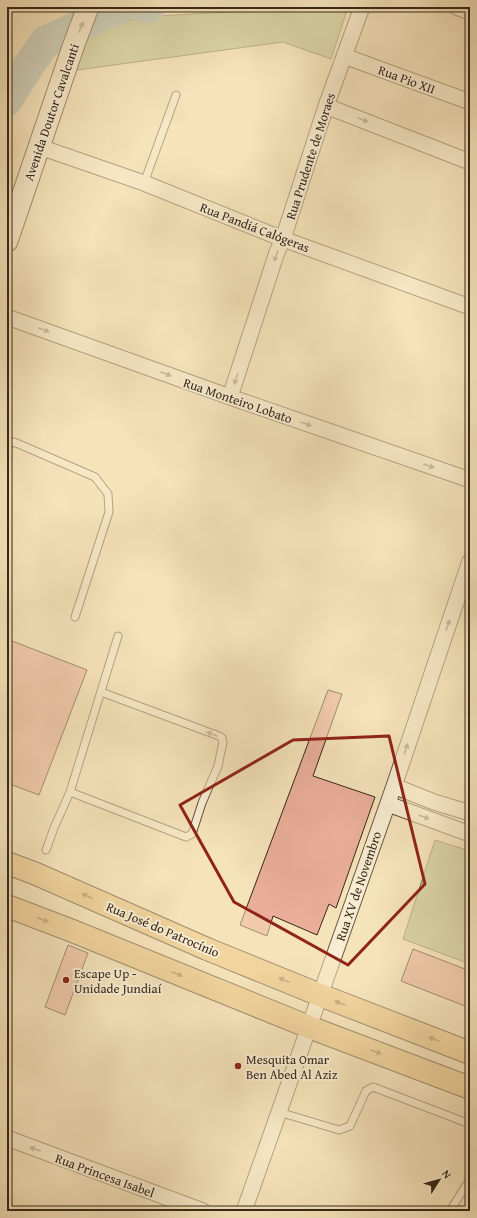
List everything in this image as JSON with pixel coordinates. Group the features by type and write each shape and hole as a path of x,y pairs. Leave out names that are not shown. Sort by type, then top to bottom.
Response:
{"main road":[{"name":"Avenida Doutor Cavalcanti","path":"7,241 88,7"},
{"name":"Rua José do Patrocínio","path":"7,862 207,949 320,995 470,1053"},
{"path":"7,906 309,1027 470,1088"}],"street":[{"name":"Rua Prudente de Moraes","path":"230,397 326,106 362,7"},
{"path":"456,7 470,12"},
{"name":"Rua Pio XII","path":"344,56 470,102"},
{"path":"326,106 470,162"},
{"name":"Rua Pandiá Calógeras","path":"40,147 144,183 283,239 470,307"},
{"name":"Rua Monteiro Lobato","path":"7,317 230,397 470,480"},
{"name":"Rua XV de Novembro","path":"244,1211 388,804 470,561"},
{"path":"394,786 434,802 470,813"},
{"path":"388,804 470,834"},
{"name":"Rua Princesa Isabel","path":"7,1138 203,1211"}],"lane":[{"path":"144,183 176,94"},
{"path":"7,445 14,442 95,476 108,494 109,512 75,617"},
{"path":"46,850 70,792 118,636"},
{"path":"70,792 186,837 192,834 218,766 223,742 222,738 219,736 101,692"},
{"path":"279,1112 339,1130 350,1126 366,1091 373,1087 470,1124"},
{"path":"450,1211 470,1180"}],"highlighted area":[{"path":"389,736 425,884 348,965 234,902 180,805 293,740"}],"green space":[{"path":"289,7 348,7 331,59 283,42 77,70 87,34 141,17"},
{"path":"435,840 470,851 470,964 403,939"}],"building":[{"path":"7,639 87,670 39,795 7,783"},
{"path":"328,690 342,694 313,776 375,797 336,908 329,904 317,935 273,916 267,936 240,925"},
{"name":"Escape Up - Unidade Jundiaí","path":"68,945 88,953 65,1015 45,1007"},
{"path":"413,949 470,971 470,1008 401,981"}],"waterway":[{"path":"7,100 45,42 121,7"},
{"path":"144,7 149,7"}],"place":[{"name":"Escape Up - Unidade Jundiaí","path":"66,980"},
{"name":"Mesquita Omar Ben Abed Al Aziz","path":"238,1066"}]}
